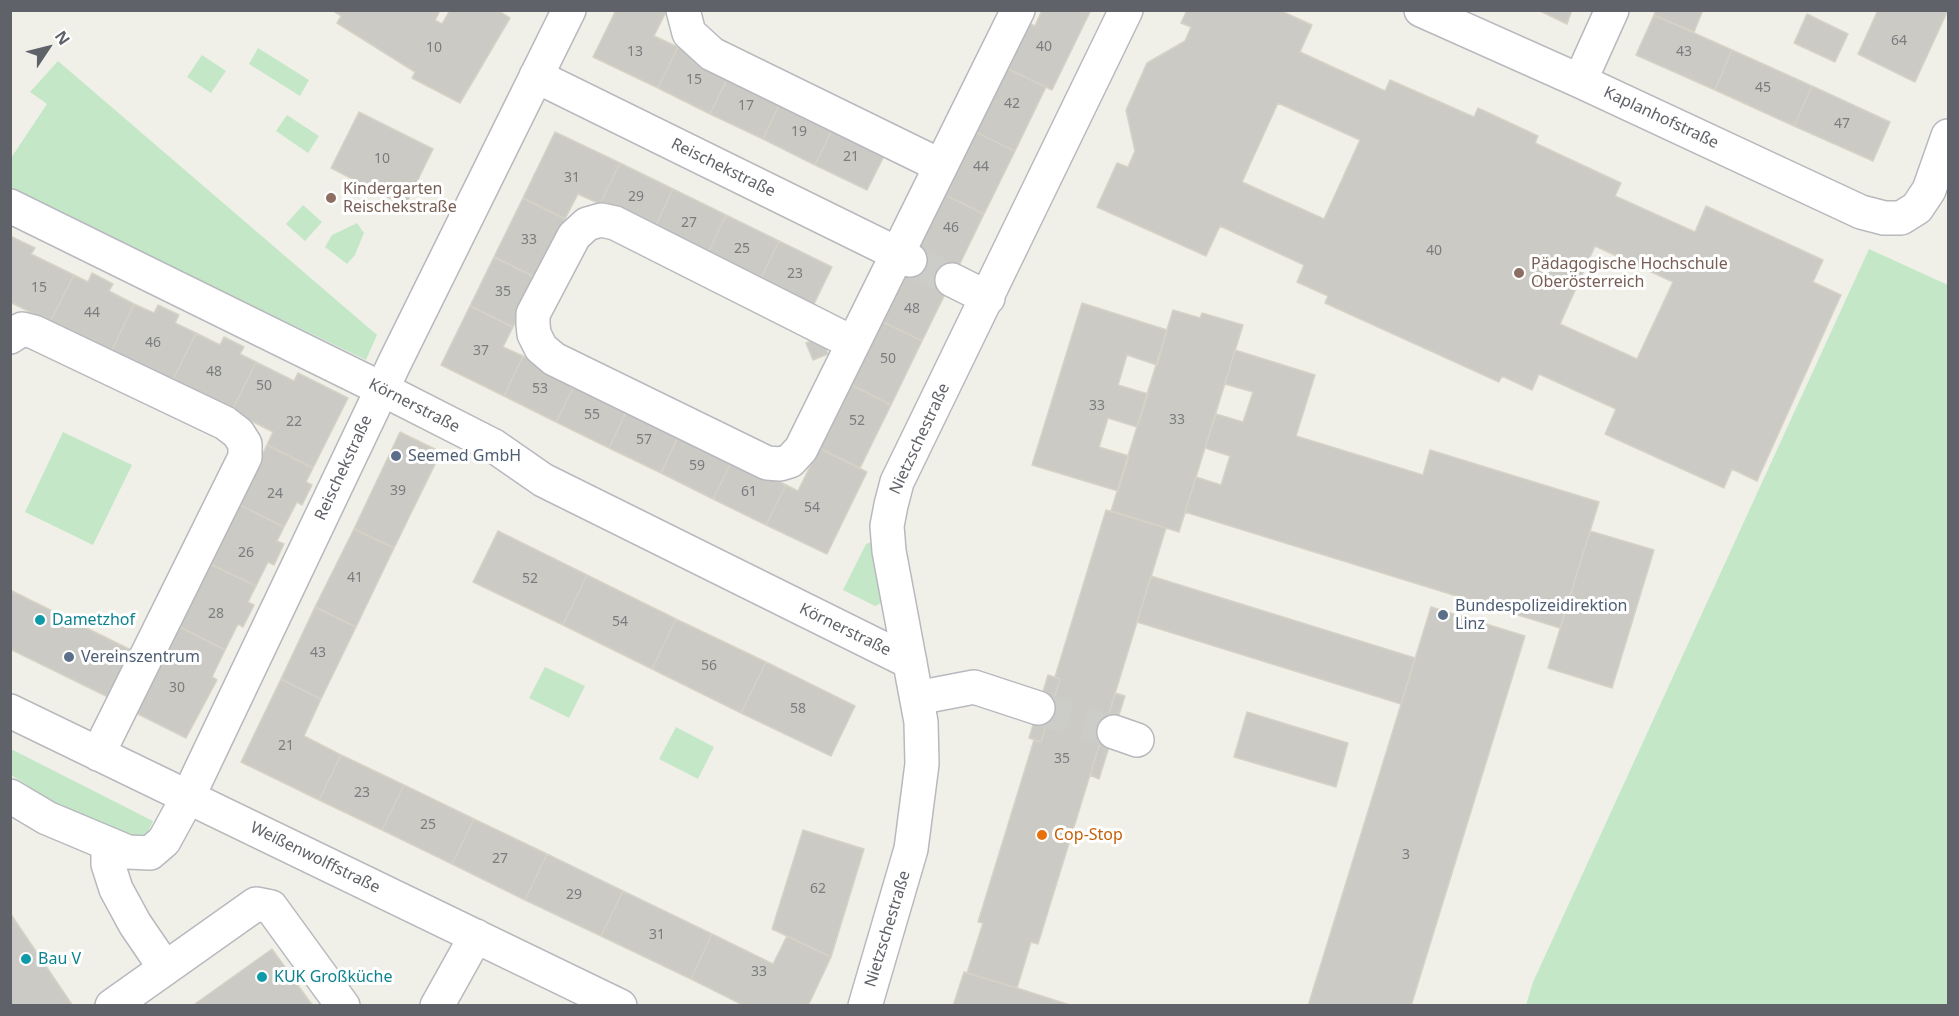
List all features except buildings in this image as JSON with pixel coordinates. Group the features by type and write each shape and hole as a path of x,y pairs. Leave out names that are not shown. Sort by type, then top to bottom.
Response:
{"street":[{"name":"Reischekstraße","path":"108,844 128,852 150,853 164,841 188,797 382,389 569,10"},
{"path":"683,10 689,33 712,54 941,166"},
{"path":"854,343 615,223 601,220 586,224 574,236 533,314 532,324 541,348 554,359 767,464 780,465 790,461 801,449 854,343 904,256 941,166 1017,10"},
{"name":"Nietzschestraße","path":"865,1005 900,895 913,842 922,764 921,722 889,551 887,526 897,482 1126,10"},
{"name":"Kaplanhofstraße","path":"1421,10 1580,81 1861,212 1884,218 1901,218 1917,208 1929,190 1948,136"},
{"path":"1580,81 1611,10"},
{"name":"Reischekstraße","path":"536,76 904,256"},
{"name":"Körnerstraße","path":"10,206 382,389 494,446 543,480 910,662"},
{"path":"952,280 988,298"},
{"path":"10,337 22,329 34,332 225,423 238,433 245,444 245,457 98,754"},
{"path":"917,698 974,687 1038,708"},
{"name":"Weißenwolffstraße","path":"10,711 620,1005"},
{"path":"10,796 47,818 108,844 108,864 116,889 135,924 165,968"},
{"path":"112,1005 256,903 271,907 343,1005"},
{"path":"437,1005 476,936"}],"green space":[{"path":"258,48 309,80 300,96 249,64"},
{"path":"202,55 226,71 211,93 187,77"},
{"path":"58,61 377,335 366,360 18,193 11,187 11,158 47,104 30,92"},
{"path":"287,115 319,136 308,153 276,131"},
{"path":"303,205 322,222 305,241 286,224"},
{"path":"357,223 364,233 355,255 347,264 325,247 332,235"},
{"path":"1869,249 1948,285 1948,1005 1526,1005 1533,982"},
{"path":"63,432 132,465 93,545 25,512"},
{"path":"871,542 881,603 875,606 843,590 866,544"},
{"path":"545,667 585,686 569,718 529,698"},
{"path":"676,727 714,747 698,779 659,759"},
{"path":"11,749 153,821 148,832 135,839 40,797 11,775"}],"tunnel":[{"path":"910,260 952,280"},
{"path":"1038,708 1114,732"}],"place":[{"name":"Kindergarten Reischekstraße","path":"331,198"},
{"name":"Pädagogische Hochschule Oberösterreich","path":"1519,273"},
{"name":"Seemed GmbH","path":"396,456"},
{"name":"Bundespolizeidirektion Linz","path":"1443,615"},
{"name":"Dametzhof","path":"40,620"},
{"name":"Vereinszentrum","path":"69,657"},
{"name":"Cop-Stop","path":"1042,835"},
{"name":"Bau V","path":"26,959"},
{"name":"KUK Großküche","path":"262,977"}]}
